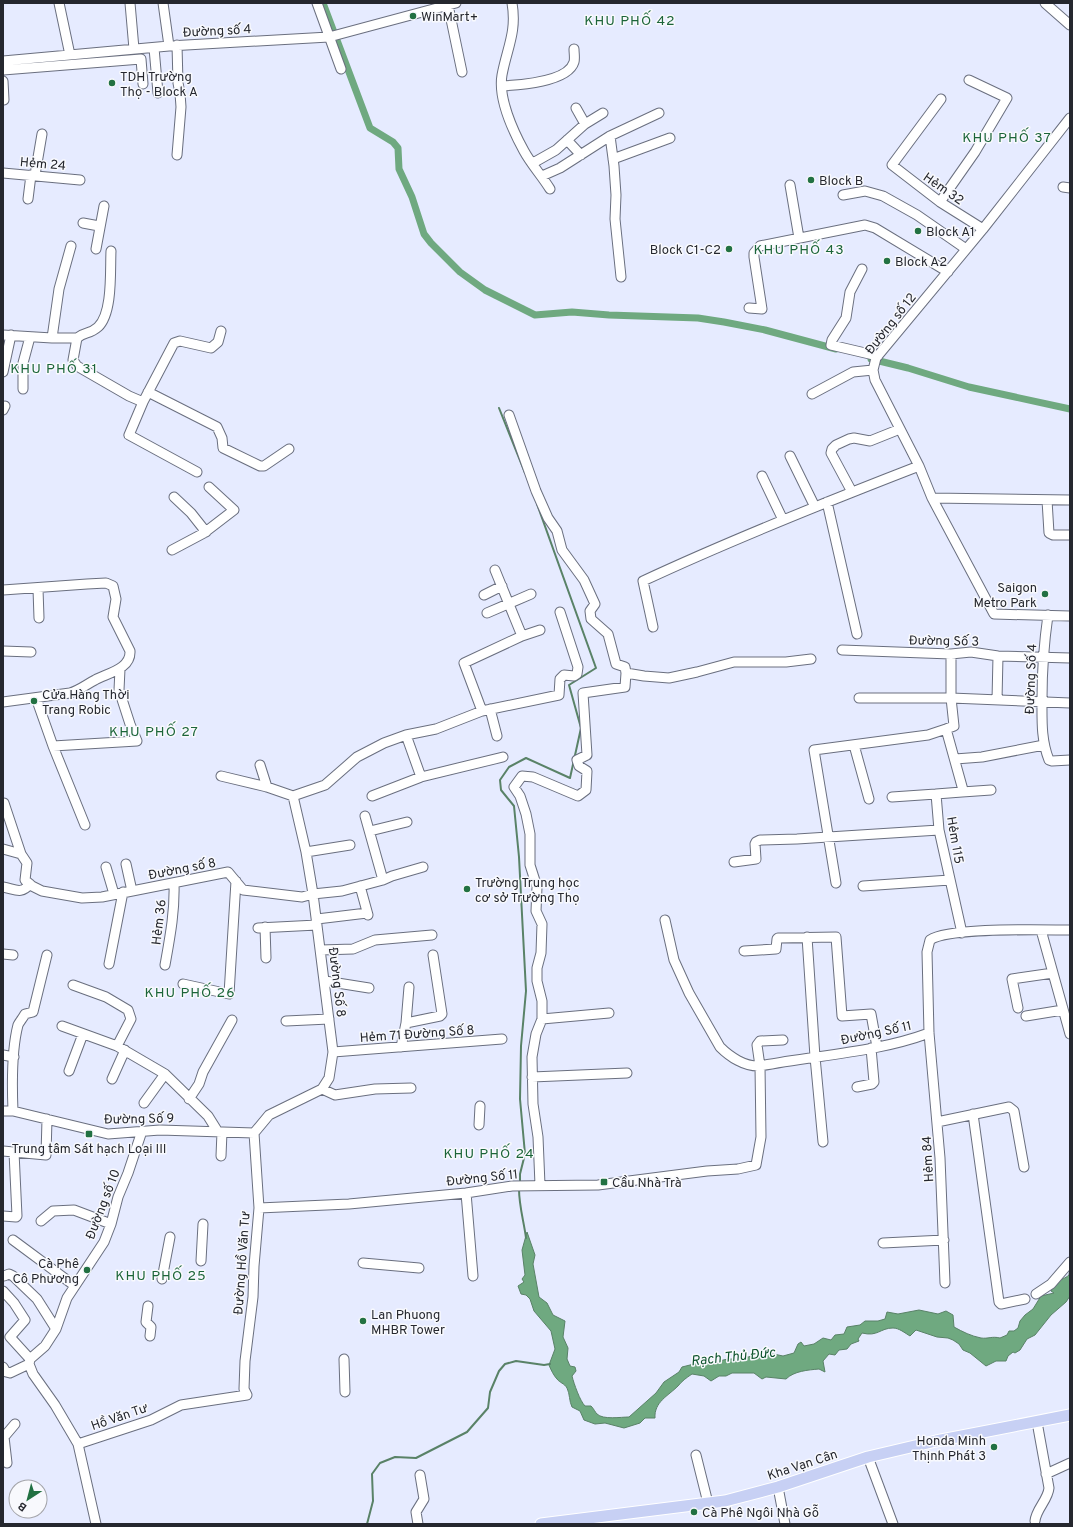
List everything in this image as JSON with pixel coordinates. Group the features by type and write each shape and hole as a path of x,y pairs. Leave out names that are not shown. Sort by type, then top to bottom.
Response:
{"main road":[{"name":"Kha Vạn Cân","path":"541,1524 567,1523 725,1501 778,1487 868,1457 936,1441 1070,1415"}],"street":[{"path":"59,3 70,55"},
{"path":"130,3 134,49"},
{"path":"163,3 173,45 180,93 181,107 176,156"},
{"path":"317,3 341,69"},
{"path":"512,3 514,14 514,32 502,77 502,95 511,122 524,151 550,189"},
{"path":"1045,3 1068,22"},
{"path":"429,6 452,4 462,72"},
{"name":"Đường số 4","path":"3,61 25,64 70,55 173,45 330,37 429,6"},
{"path":"154,48 158,93"},
{"path":"502,86 529,84 559,76 574,62 574,49"},
{"path":"3,70 25,64 141,59 143,84"},
{"path":"940,202 975,152 1007,98 969,80"},
{"path":"3,81 4,100"},
{"name":"Hẻm 32","path":"941,99 892,165 940,202 983,229"},
{"path":"576,108 585,124"},
{"path":"533,163 556,150 585,124 602,113"},
{"path":"542,176 560,168 610,136 660,113"},
{"name":"Đường số 12","path":"1048,615 994,614 932,498 919,466 875,380 873,370 877,357 983,229 1070,118"},
{"path":"28,199 42,134"},
{"path":"610,136 616,195 615,219 620,277"},
{"path":"613,159 670,138"},
{"path":"567,140 581,155"},
{"name":"Hẻm 24","path":"3,173 80,180"},
{"path":"790,185 799,238"},
{"path":"843,195 865,191 883,196 917,215 966,249"},
{"path":"96,249 104,206"},
{"path":"83,223 100,226"},
{"path":"749,308 762,309 754,257 757,248 760,246 865,225 875,228 948,272"},
{"path":"52,338 59,289 71,246"},
{"path":"3,372 7,335 77,338 82,334 91,332 100,325 108,305 111,251"},
{"path":"862,269 850,292 846,318 832,340 831,345 877,357"},
{"path":"198,472 129,435 143,402 175,342 180,341 211,348 218,342 221,331"},
{"path":"23,389 24,363 30,337"},
{"path":"77,338 73,360 77,366 129,396 143,402"},
{"path":"812,394 854,372 873,370"},
{"path":"148,392 218,427 222,438 223,448 260,466 264,466 289,449"},
{"path":"509,415 536,491 548,518 557,531 562,550 584,580 595,604 590,611 591,619 608,634 616,664 625,666 626,673 625,687 583,693 587,755 577,760 579,766 587,771 586,790 578,796 533,777 522,776 514,787 520,796 526,814 530,834 530,865 537,887 536,911 542,924 541,953 537,968 537,982 542,1001 542,1019 534,1041 532,1057 533,1104 538,1137 539,1185"},
{"path":"852,492 831,453 832,449 836,445 849,439 854,438 870,441 900,429"},
{"path":"790,456 815,507"},
{"path":"653,627 643,581 783,520 919,466"},
{"path":"762,476 783,520"},
{"path":"172,550 206,532 234,510 209,487"},
{"path":"174,497 191,513 206,532"},
{"path":"932,498 1070,500"},
{"path":"1047,500 1049,533 1053,535 1070,535"},
{"path":"827,502 857,634"},
{"path":"495,570 522,636"},
{"path":"3,590 106,583 113,586 116,599 113,617 130,651 129,658 120,669 96,679 78,690 70,693 3,702"},
{"path":"484,595 502,586"},
{"path":"38,588 39,618"},
{"path":"487,613 532,594"},
{"path":"221,776 267,787 293,796 325,784 357,757 384,743 406,735 436,729 486,710 556,696 558,694 560,679 564,675 574,676 577,674 578,667 560,612"},
{"path":"1048,615 1070,616"},
{"name":"Đường Số 4","path":"1044,745 1041,726 1043,657 1048,615"},
{"path":"497,736 464,663 522,636 540,630"},
{"name":"Đường Số 3","path":"842,650 951,654 971,652 998,656 1070,658"},
{"path":"3,651 31,652"},
{"path":"836,883 814,750 928,735 954,726 951,698 951,654"},
{"path":"997,700 998,656"},
{"path":"626,673 668,678 734,662 786,662 811,659"},
{"path":"53,746 137,740 119,690 120,669"},
{"path":"36,698 53,746 85,825"},
{"path":"859,698 951,698 1070,703"},
{"path":"946,729 963,790 962,792"},
{"path":"406,735 421,777"},
{"path":"854,744 869,799"},
{"path":"955,759 982,757 1044,745 1051,760 1070,760"},
{"path":"372,796 421,777 503,757"},
{"path":"260,765 267,787"},
{"path":"892,797 991,790"},
{"name":"Hẻm 115","path":"936,794 939,830 962,933"},
{"name":"Đường Số 8","path":"293,796 306,852 313,894 334,1052 330,1078 322,1089"},
{"path":"3,886 22,891 30,884 26,880 27,863 21,854 4,803"},
{"path":"366,816 384,880"},
{"path":"370,831 407,822"},
{"path":"734,862 756,859 755,844 758,840 939,830"},
{"path":"306,852 350,845"},
{"path":"3,850 21,854"},
{"path":"109,964 123,892 126,864"},
{"path":"106,866 123,892"},
{"name":"Đường số 8","path":"30,884 42,891 82,898 102,897 228,872 243,890 302,897 313,894 342,891 384,880 392,876 423,867"},
{"path":"863,886 950,880"},
{"path":"183,984 229,994 236,882"},
{"name":"Hẻm 36","path":"165,965 173,918 174,883"},
{"path":"266,958 262,928 317,922 367,914 360,886"},
{"path":"665,920 674,960 689,993 713,1038 720,1047 735,1058 751,1066 760,1066 757,1045 758,1042 783,1040"},
{"path":"1041,930 1070,1034"},
{"name":"Đường Số 11","path":"259,1208 349,1204 512,1186 598,1185 756,1166 761,1137 760,1066 874,1048 929,1033 927,952 930,940 936,936 962,933 1070,930"},
{"path":"321,950 353,949 375,940 432,935"},
{"path":"807,937 815,1057 823,1142"},
{"path":"744,951 776,949 778,938 836,937 842,1016 871,1014 874,1048 874,1082 872,1084 857,1087"},
{"path":"3,954 13,955"},
{"path":"13,1111 12,1090 14,1057 19,1024 25,1014 33,1012 47,955"},
{"path":"406,1023 440,1016 442,1014 433,955"},
{"path":"1018,1008 1012,979 1053,973"},
{"path":"325,981 369,988"},
{"path":"73,985 106,997 128,1010 131,1019 112,1079"},
{"path":"401,1047 406,1023 409,987"},
{"path":"1026,1016 1063,1010"},
{"path":"542,1019 609,1013"},
{"path":"286,1021 330,1019"},
{"path":"189,1098 200,1084 203,1072 232,1020"},
{"path":"62,1026 121,1048 166,1074 208,1116 220,1132 221,1156"},
{"name":"Hẻm 84","path":"929,1033 937,1122 945,1283"},
{"path":"69,1071 83,1034"},
{"name":"Hẻm 71 Đường Số 8","path":"334,1052 502,1039"},
{"path":"3,1055 14,1057"},
{"path":"532,1077 627,1073"},
{"path":"144,1103 166,1074"},
{"path":"254,1133 269,1115 322,1089 335,1096 375,1090 411,1088"},
{"path":"479,1125 480,1106"},
{"path":"937,1122 1009,1107 1012,1108 1014,1111 1024,1167"},
{"name":"Đường Số 9","path":"3,1111 13,1111 108,1134 160,1130 254,1133"},
{"path":"973,1114 999,1302 1001,1304 1025,1299"},
{"path":"3,1152 46,1155 47,1119"},
{"name":"Đường số 10","path":"3,1367 6,1372 10,1373 29,1362 45,1346 56,1329 67,1298 104,1242 111,1224 118,1197 142,1131"},
{"name":"Đường Hồ Văn Tư","path":"247,1395 244,1389 244,1361 253,1297 259,1208 254,1133"},
{"path":"3,1216 17,1216 14,1152"},
{"path":"466,1192 473,1276"},
{"path":"41,1221 53,1211 74,1210 111,1224"},
{"path":"201,1261 203,1224"},
{"path":"162,1279 170,1237"},
{"path":"13,1240 75,1286"},
{"path":"883,1243 944,1240"},
{"path":"1036,1294 1051,1284 1070,1262"},
{"path":"364,1263 419,1268"},
{"path":"3,1276 9,1274 13,1276 34,1296 56,1329"},
{"path":"3,1291 14,1302 25,1320 6,1338 29,1362 33,1374 78,1444"},
{"path":"148,1306 146,1322 151,1327 150,1336"},
{"path":"344,1359 344,1392"},
{"name":"Hồ Văn Tư","path":"96,1524 78,1444 151,1420 181,1405 247,1395"},
{"path":"1035,1521 1036,1515 1046,1497 1049,1488 1037,1422"},
{"path":"7,1463 4,1437 15,1424"},
{"path":"696,1456 708,1503"},
{"path":"868,1457 893,1524"},
{"path":"1046,1474 1070,1463"},
{"path":"418,1524 416,1512 424,1499 420,1475"},
{"path":"778,1487 785,1524"}],"shaded area":[{"name":"Rạch Thủ Đức","path":"527,1232 535,1255 533,1264 539,1297 547,1303 553,1315 565,1321 563,1337 568,1348 567,1359 570,1366 575,1367 576,1371 572,1376 579,1396 585,1406 591,1406 597,1414 608,1418 629,1417 656,1393 664,1382 679,1372 682,1367 698,1363 705,1364 728,1359 736,1359 738,1356 749,1357 754,1353 758,1356 764,1356 769,1353 783,1356 794,1353 798,1344 801,1342 804,1346 814,1344 823,1338 831,1340 835,1335 844,1334 847,1327 860,1325 865,1321 878,1321 885,1319 887,1312 898,1314 919,1310 938,1314 946,1311 953,1315 954,1327 961,1331 981,1338 1000,1338 1007,1335 1009,1331 1014,1331 1018,1328 1020,1321 1033,1309 1041,1296 1054,1293 1051,1291 1053,1287 1057,1282 1069,1275 1070,1266 1070,1296 1066,1302 1051,1315 1035,1335 1027,1339 1020,1350 1015,1353 1013,1352 1008,1356 1006,1361 996,1361 986,1366 970,1353 963,1350 959,1344 948,1338 937,1337 916,1330 910,1336 895,1328 889,1328 872,1334 862,1333 858,1339 859,1341 851,1344 847,1349 839,1350 835,1355 829,1354 823,1361 825,1372 819,1369 806,1370 793,1374 786,1379 766,1377 762,1379 754,1373 732,1373 726,1376 719,1376 711,1381 704,1376 692,1374 659,1403 655,1412 655,1418 645,1418 640,1423 624,1428 605,1423 595,1424 584,1420 580,1411 572,1407 567,1388 558,1380 549,1365 555,1349 551,1331 534,1311 530,1299 526,1295 521,1294 518,1286 524,1282 522,1279 525,1275 522,1250"}],"waterway":[{"path":"323,3 370,128 393,142 398,148 399,169 412,197 424,234 460,272 485,290 535,315 572,312 609,315 698,318 765,330 836,349"},
{"path":"871,359 908,368 969,387 1070,409"},
{"path":"499,408 525,473"},
{"path":"520,1183 520,1174 525,1154 520,1099 521,1046 526,991 519,857 514,806 501,790 500,780 509,767 526,758 570,778 581,728 569,685 596,668 537,504"},
{"path":"519,1189 526,1238"},
{"name":"Rạch Thủ Đức","path":"367,1524 373,1501 372,1474 380,1463 395,1457 416,1458 467,1432 488,1408 490,1392 499,1371 505,1364 516,1361 544,1365 550,1364"}],"place":[{"name":"WinMart+","path":"413,16"},
{"name":"TDH Trường Thọ - Block A","path":"112,83"},
{"name":"Block B","path":"811,180"},
{"name":"Block A1","path":"918,231"},
{"name":"Block C1-C2","path":"729,249"},
{"name":"Block A2","path":"887,261"},
{"name":"Saigon Metro Park","path":"1045,594"},
{"name":"Cửa Hàng Thời Trang Robic","path":"34,701"},
{"name":"Trường Trung học cơ sở Trường Thọ","path":"467,889"},
{"name":"Trung tâm Sát hạch Loại III","path":"89,1134"},
{"name":"Cầu Nhà Trà","path":"604,1182"},
{"name":"Cà Phê Cô Phương","path":"87,1270"},
{"name":"Lan Phuong MHBR Tower","path":"363,1321"},
{"name":"Honda Minh Thịnh Phát 3","path":"994,1447"},
{"name":"Cà Phê Ngôi Nhà Gỗ","path":"694,1512"}],"district":[{"name":"KHU PHỐ 42","path":"630,20"},
{"name":"KHU PHỐ 37","path":"1007,137"},
{"name":"KHU PHỐ 43","path":"799,249"},
{"name":"KHU PHỐ 31","path":"54,368"},
{"name":"KHU PHỐ 27","path":"154,731"},
{"name":"KHU PHỐ 26","path":"190,992"},
{"name":"KHU PHỐ 24","path":"489,1153"},
{"name":"KHU PHỐ 25","path":"161,1275"}]}
